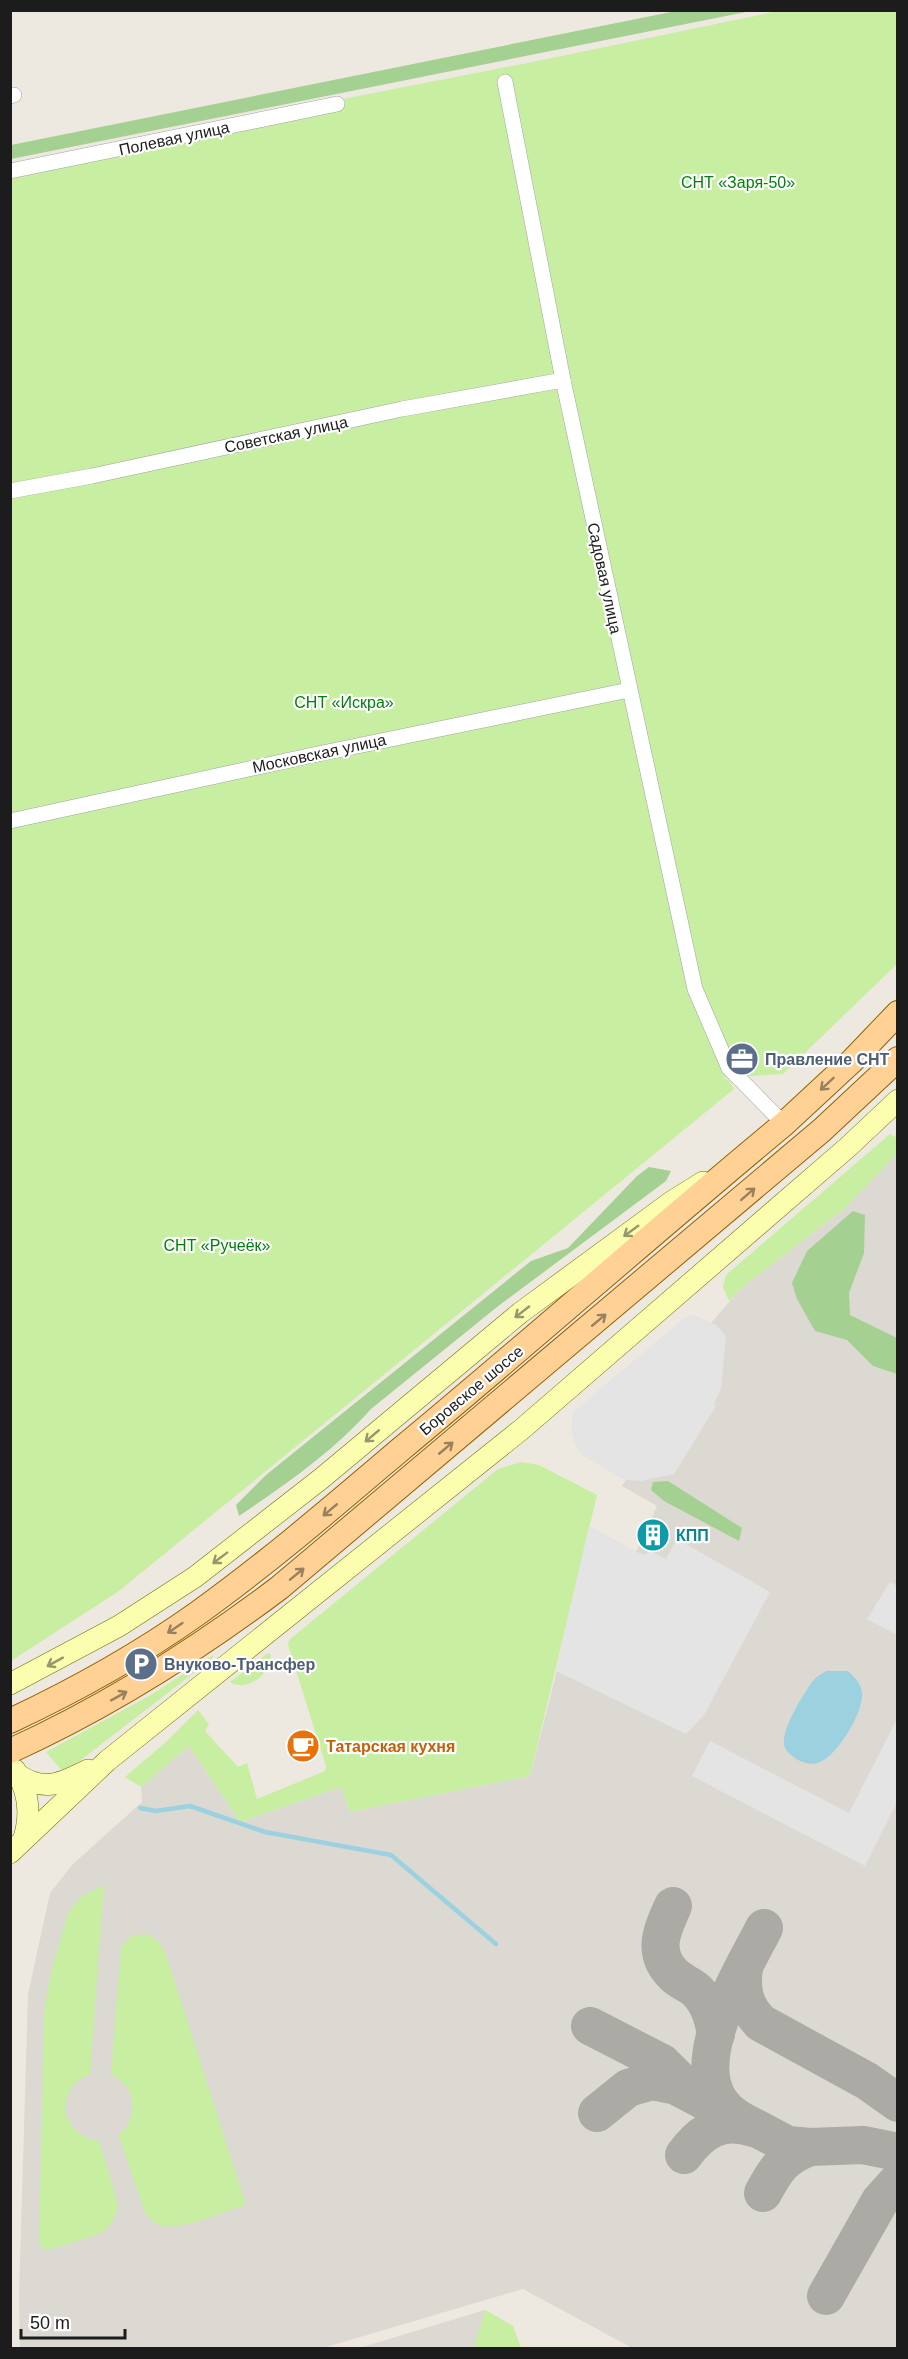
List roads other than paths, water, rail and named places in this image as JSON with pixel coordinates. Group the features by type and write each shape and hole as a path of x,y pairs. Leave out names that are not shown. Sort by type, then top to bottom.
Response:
{"main road":[{"name":"Боровское шоссе","path":"10,1721 85,1684 196,1614 333,1508 784,1124 853,1060 897,1013"},
{"name":"Боровское шоссе","path":"10,1751 82,1717 135,1687 235,1621 314,1560 822,1130 897,1059"},
{"path":"17,1846 105,1762 522,1429 848,1148 897,1100"},
{"path":"10,1684 119,1626 195,1577 322,1478 520,1313 671,1202 733,1166"},
{"path":"14,1769 35,1784 54,1785 105,1762"},
{"path":"14,1769 26,1794 28,1809 17,1846"}],"street":[{"name":"Садовая улица","path":"505,82 563,380 695,989 729,1068 784,1124"},
{"name":"Полевая улица","path":"10,171 337,104"},
{"name":"Советская улица","path":"10,492 402,409 563,380"},
{"name":"Московская улица","path":"10,821 313,755 629,690"}],"water":[{"path":"826,1671 848,1671 860,1686 861,1701 854,1722 832,1753 817,1763 802,1762 788,1752 784,1744 786,1729 813,1681"}],"waterway":[{"path":"140,1808 156,1811 190,1806 265,1832 391,1855 496,1944"}],"place":[{"name":"Правление СНТ","path":"742,1059"},
{"name":"КПП","path":"653,1535"},
{"name":"Внуково-Трансфер","path":"141,1664"},
{"name":"Татарская кухня","path":"303,1746"}],"park label":[{"name":"СНТ «Заря-50»","path":"738,182"},
{"name":"СНТ «Искра»","path":"344,702"},
{"name":"СНТ «Ручеёк»","path":"217,1245"}]}
